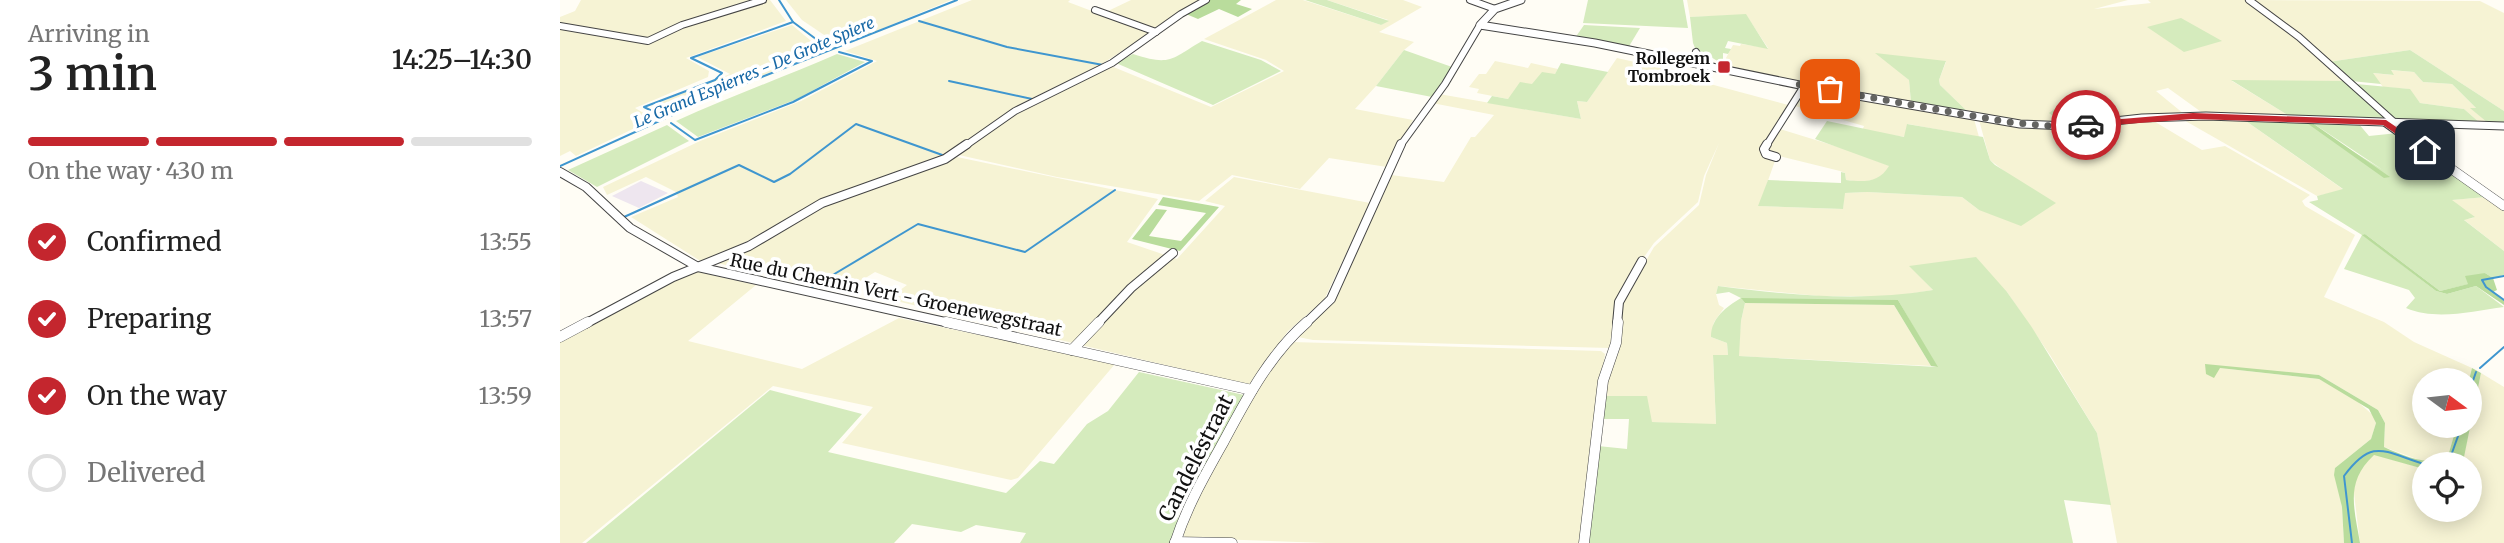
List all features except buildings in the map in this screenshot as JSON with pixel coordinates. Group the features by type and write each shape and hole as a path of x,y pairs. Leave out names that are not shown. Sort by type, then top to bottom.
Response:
{"street":[{"path":"560,26 581,32 652,40 682,25 763,0"},
{"path":"560,337 652,287 757,242 822,203 945,159 1015,111 1112,63 1140,46 1156,32 1206,0"},
{"path":"1470,0 1495,9"},
{"path":"1480,25 1495,9 1521,0"},
{"path":"2249,0 2299,37 2390,122 2504,206"},
{"path":"1095,10 1156,32"},
{"path":"1480,25 1703,64 1841,93 1997,121 2069,126 2193,116 2504,127"},
{"name":"Candeléstraat","path":"1175,543 1186,510 1252,390 1288,339 1331,299 1410,128 1444,84 1480,25"},
{"path":"1696,52 1703,64"},
{"path":"1776,157 1766,154 1764,149 1800,85"},
{"name":"Rue du Chemin Vert - Groenewegstraat","path":"560,172 586,187 630,228 698,267 1252,390"},
{"path":"1072,350 1141,279 1174,253"},
{"path":"1584,543 1605,372 1616,343 1619,302 1642,261"},
{"path":"1175,543 1232,543"}],"shaded area":[{"path":"581,0 770,0 786,21 686,58 709,71 708,77 635,108 654,119 576,156 570,151 560,156 560,17 575,11"},
{"path":"786,0 951,0 869,34 836,43 802,20"},
{"path":"972,0 1070,0 1068,2 1150,33 1097,67 1024,102 937,161 823,199 767,232 702,262 631,217 678,197 676,192 646,177 607,195 603,187 700,141 801,101 877,61 845,51"},
{"path":"1131,0 1200,0 1153,29 1108,11"},
{"path":"1276,0 1303,0 1381,25 1388,20 1327,0 1403,0 1422,7 1379,32 1414,42 1404,50 1355,109 1413,120 1387,167 1329,158 1300,189 1232,175 1199,201 1057,177 959,155 1009,118 1111,66 1211,107 1284,71 1266,60 1204,39"},
{"path":"1687,0 2128,0 2094,9 2151,3 2148,0 2248,0 2279,22 2345,81 2232,81 2291,117 2204,114 2168,88 2156,91 2184,114 2111,119 2093,106 2066,98 2062,123 2025,122 1969,113 1940,85 1939,80 1946,62 1891,64 1909,80 1911,102 1732,68 1726,58 1733,45 1768,48 1746,15 1690,17"},
{"path":"2252,0 2480,1 2504,13 2504,111 2410,50 2328,62"},
{"path":"792,25 822,50 670,115 651,106 730,74 697,57"},
{"path":"1617,58 1670,70 1669,73 1792,106 1760,153 1776,158 1759,206 1843,209 1844,193 1867,192 1962,197 1979,210 2055,203 2013,178 1990,160 1979,120 2002,124 2152,120 2202,150 2225,146 2310,195 2302,201 2305,206 2355,235 2324,297 2384,322 2414,342 2472,368 2412,368 2412,438 2453,438 2449,452 2412,452 2412,457 2384,447 2385,423 2378,410 2319,375 2220,368 2319,379 2350,395 2374,416 2376,423 2371,439 2335,468 2342,507 2344,543 2117,543 2097,433 2050,355 2007,292 1910,266 1933,290 1896,296 1819,296 1718,286 1716,294 1719,305 1724,308 1714,322 1711,337 1727,343 1728,355 1713,356 1716,425 1652,422 1604,396 1621,304 1654,247 1699,205 1706,175 1719,143 1704,176 1698,202 1654,243 1625,284 1617,302 1610,348 1313,340 1298,337 1299,331 1315,320 1334,300 1391,175 1444,182 1471,137 1475,137 1494,115 1432,103 1439,94 1581,119 1577,101 1587,102"},
{"path":"1495,61 1528,68 1531,63 1558,69 1555,74 1508,99 1477,93 1479,89 1469,87 1479,74 1486,74"},
{"path":"2389,70 2414,72 2423,82 2452,84 2477,109 2472,109 2488,123 2480,123 2464,109 2420,103 2409,89 2383,87 2372,73 2393,75"},
{"path":"1807,88 1974,119 1979,137 1908,124 1905,137 1862,131 1864,126 1795,106"},
{"path":"2182,119 2243,119 2344,190 2317,196"},
{"path":"1780,129 1890,166 1880,179 1861,182 1846,180 1845,173 1840,171 1767,153 1767,148"},
{"path":"957,157 1158,199 1127,242 1177,259 1225,206 1205,201 1234,177 1370,203 1324,300 1288,331 1249,385 888,299 907,285 875,272 843,292 717,263 774,237 822,207"},
{"path":"641,181 668,193 639,208 612,196"},
{"path":"2486,197 2504,210 2504,251 2463,219 2474,218 2451,200"},
{"path":"694,271 756,285 688,341 802,369 899,318 1115,364 1018,478 1011,480 842,443 873,407 773,386 582,543 560,543 560,342"},
{"path":"1745,303 1894,305 1931,366 1738,356"},
{"path":"1292,342 1601,351 1605,354 1579,543 1326,543 1186,538 1183,534 1186,518 1263,379"},
{"path":"2482,374 2504,387 2504,543 2360,543 2353,485 2357,473 2374,454 2412,465 2412,522 2482,522 2482,452 2465,452 2467,438 2482,438"}],"green space":[{"path":"1210,0 1241,0 1236,4 1252,9 1238,17 1219,9 1198,19 1186,14"},
{"path":"1305,0 1327,0 1389,21 1381,25"},
{"path":"1588,0 1683,0 1688,28 1583,23"},
{"path":"1746,14 1768,49 1728,41 1725,48 1731,49 1728,54 1723,53 1723,61 1719,62 1706,54 1697,53 1690,17"},
{"path":"2181,18 2222,41 2184,52 2147,27"},
{"path":"1584,25 1640,28 1628,48 1575,38"},
{"path":"1202,41 1261,60 1281,71 1213,105 1116,63 1133,54 1155,60 1169,59"},
{"path":"1404,50 1452,67 1432,97 1376,86"},
{"path":"2410,50 2504,111 2504,124 2488,123 2470,108 2476,108 2452,84 2423,82 2414,72 2391,70 2394,75 2373,73 2381,84 2351,81 2328,62"},
{"path":"1875,53 1946,61 1939,80 1940,85 1969,113 1911,102 1909,80"},
{"path":"837,54 865,62 797,99 698,137 676,121 716,104"},
{"path":"1561,63 1608,72 1587,102 1577,101 1581,119 1487,103 1492,96 1508,99 1520,82 1532,84 1542,72 1555,74"},
{"path":"2231,80 2345,81 2388,120 2291,117"},
{"path":"2356,84 2410,89 2420,103 2464,109 2480,123 2393,119"},
{"path":"2066,106 2100,117 2105,114 2111,119 2062,123 2049,113 2057,107"},
{"path":"2243,119 2304,121 2383,170 2311,122 2358,123 2369,136 2398,133 2486,197 2452,200 2475,217 2464,220 2504,251 2504,275 2493,278 2485,273 2469,284 2440,291 2363,235 2436,291 2447,294 2476,286 2504,307 2455,314 2418,312 2406,308 2415,298 2409,290 2344,269 2362,235 2309,202 2318,200 2317,196 2343,189"},
{"path":"1827,121 1904,137 1907,124 1983,137 1990,160 1995,165 2056,203 2021,226 1979,210 1962,197 1867,192 1845,193 1843,209 1758,206 1768,180 1841,183 1841,172 1845,173 1846,180 1859,181 1876,178 1885,172 1889,166 1815,139"},
{"path":"2304,121 2311,122 2390,177 2384,178"},
{"path":"667,125 689,141 597,187 568,170"},
{"path":"1163,197 1219,207 1180,251 1132,239 1156,209 1167,210 1149,236 1181,241 1206,213 1158,205"},
{"path":"2365,234 2440,291 2468,284 2465,276 2485,273 2493,278 2497,290 2493,292 2504,301 2504,305 2476,286 2447,294 2436,291 2362,235"},
{"path":"1976,257 2007,292 2031,326 2097,433 2111,505 2064,500 2073,543 1589,543 1598,446 1627,449 1629,419 1601,419 1604,396 1647,396 1652,422 1716,424 1713,355 1728,355 1727,343 1711,337 1712,330 1720,314 1741,298 1729,292 1716,294 1718,286 1852,296 1933,290 1909,266","holes":["1742,299 1898,300 1937,367 1739,356 1745,303"]},
{"path":"1741,298 1898,300 1938,367 1931,366 1894,305 1745,303"},
{"path":"2205,364 2319,375 2378,410 2385,423 2384,447 2412,458 2412,466 2374,455 2365,465 2355,485 2354,496 2360,543 2344,543 2342,507 2334,475 2335,468 2371,439 2376,423 2369,409 2319,379 2220,368 2214,378 2206,374"},
{"path":"1139,372 1244,395 1179,512 1174,543 1020,543 1026,533 976,525 961,532 912,524 894,543 586,543 770,390 862,414 828,452 1006,493 1040,461 1054,464 1087,424 1108,411"},
{"path":"2453,438 2468,438 2465,452 2449,452"}],"waterway":[{"path":"779,0 793,22"},
{"name":"Le Grand Espierres - De Grote Spiere","path":"560,166 721,93 957,0"},
{"path":"919,21 1007,47 1103,65"},
{"path":"664,117 644,107 715,80 722,73 691,58 793,22"},
{"path":"793,22 828,48"},
{"path":"671,123 695,140 793,102 872,61 839,52"},
{"path":"949,81 1032,99"},
{"path":"624,217 739,165 774,182 790,174 856,124 945,156"},
{"path":"811,288 918,224 1025,252 1115,190"},
{"path":"2504,276 2482,280 2486,287 2504,300"},
{"path":"2480,368 2504,347"},
{"path":"2452,452 2457,438"},
{"path":"2352,543 2344,476 2363,456 2372,452 2389,452 2412,460"}],"way so far":[{"path":"1830,89 1796,84 2007,122 2050,126 2086,125"}],"place":[{"name":"Rollegem Tombroek","path":"1724,67"}],"route":[{"path":"2086,125 2142,118 2193,116 2386,122 2425,150"}]}
